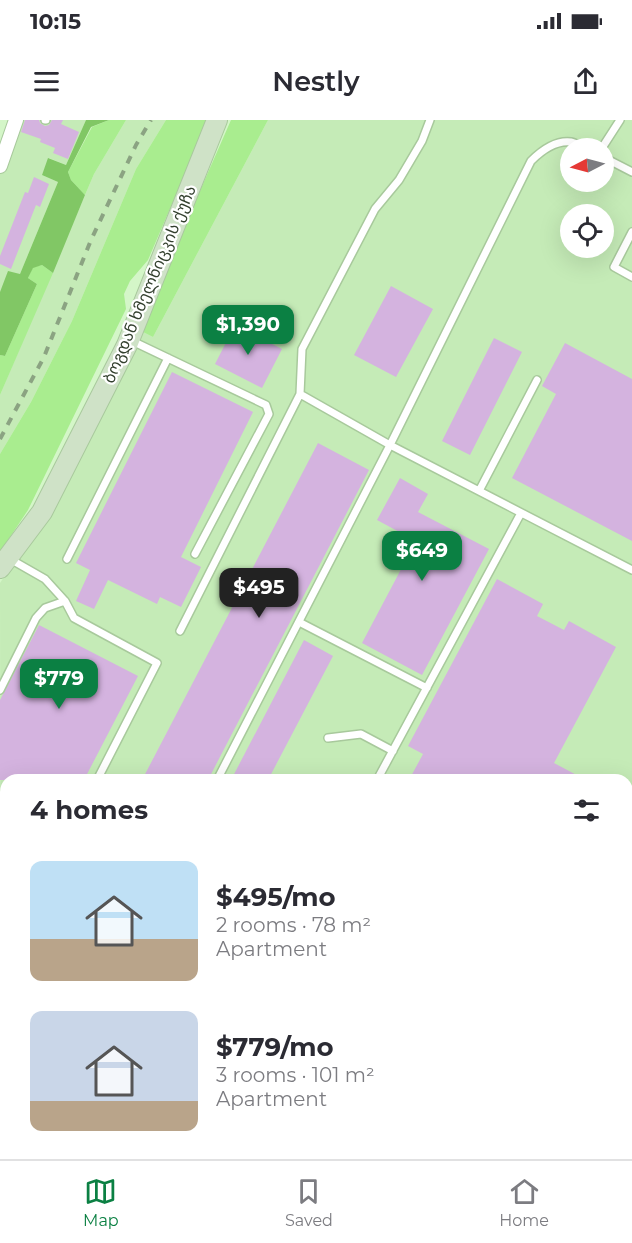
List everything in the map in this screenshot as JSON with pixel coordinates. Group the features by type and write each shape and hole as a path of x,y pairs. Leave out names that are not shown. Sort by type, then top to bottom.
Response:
{"main road":[{"name":"ბოგდან ხმელნიცკის ქუჩა","path":"4,563 42,512 129,340 217,120"}],"street":[{"path":"0,166 16,120"}],"lane":[{"path":"180,631 300,394 302,349 375,209 405,171 422,141 430,120"},
{"path":"608,138 620,120"},
{"path":"220,774 390,446 531,161 547,147 560,144"},
{"path":"614,163 632,172"},
{"path":"632,232 614,267 632,277"},
{"path":"129,340 266,405 269,414 195,554"},
{"path":"67,559 168,358"},
{"path":"479,491 537,380"},
{"path":"300,394 390,446 632,570"},
{"path":"380,774 521,513"},
{"path":"4,563 45,579 64,601 74,618 157,663 100,774"},
{"path":"0,690 36,618 45,608 64,601"},
{"path":"299,622 427,688"},
{"path":"328,738 361,734 393,751"}],"shaded area":[{"path":"19,120 86,120 66,165 49,158 42,175 58,182 20,274 0,292 0,174"},
{"path":"126,120 166,120 136,169 72,321 31,402 0,454 0,395 94,174"},
{"path":"268,120 632,120 632,774 0,774 0,583 45,516 139,330 153,337"}],"green space":[{"path":"86,120 109,120 91,127 68,172 71,180 85,195 53,273 42,265 33,268 28,278 37,284 5,356 0,355 0,292 8,271 20,274 58,182 42,175 48,158 66,165"},
{"path":"109,120 126,120 94,174 85,195 71,180 68,172 92,127"},
{"path":"166,120 208,120 148,260 130,281 124,294 126,309 28,510 0,552 0,454 31,402 72,321 136,169"},
{"path":"231,120 268,120 153,337 139,330"},
{"path":"42,265 53,273 0,395 0,355 5,356 37,284 28,278 33,267"}],"building":[{"path":"25,120 39,120 45,126 49,125 52,120 63,120 61,124 79,132 68,159 53,153 55,148 40,142 41,139 21,132"},
{"path":"34,177 49,184 40,207 36,205 11,269 0,264 0,256 25,192 28,193"},
{"path":"391,286 433,309 396,377 354,355"},
{"path":"235,325 282,349 262,388 215,364"},
{"path":"494,338 522,352 470,455 442,441"},
{"path":"565,343 632,379 632,541 512,478 556,394 542,386"},
{"path":"172,372 253,412 181,557 201,567 181,607 160,597 157,604 108,580 94,609 76,601 90,570 76,563"},
{"path":"318,443 369,470 211,774 145,774"},
{"path":"400,478 428,494 418,512 489,549 422,675 362,643 416,541 377,520"},
{"path":"497,579 543,604 537,616 564,630 569,621 616,647 554,763 575,774 412,774 423,754 408,746"},
{"path":"39,625 138,676 87,774 0,774 0,700"},
{"path":"304,640 333,656 271,774 234,774"}],"railway":[{"path":"0,439 44,357 91,240 136,145 151,120"}]}
